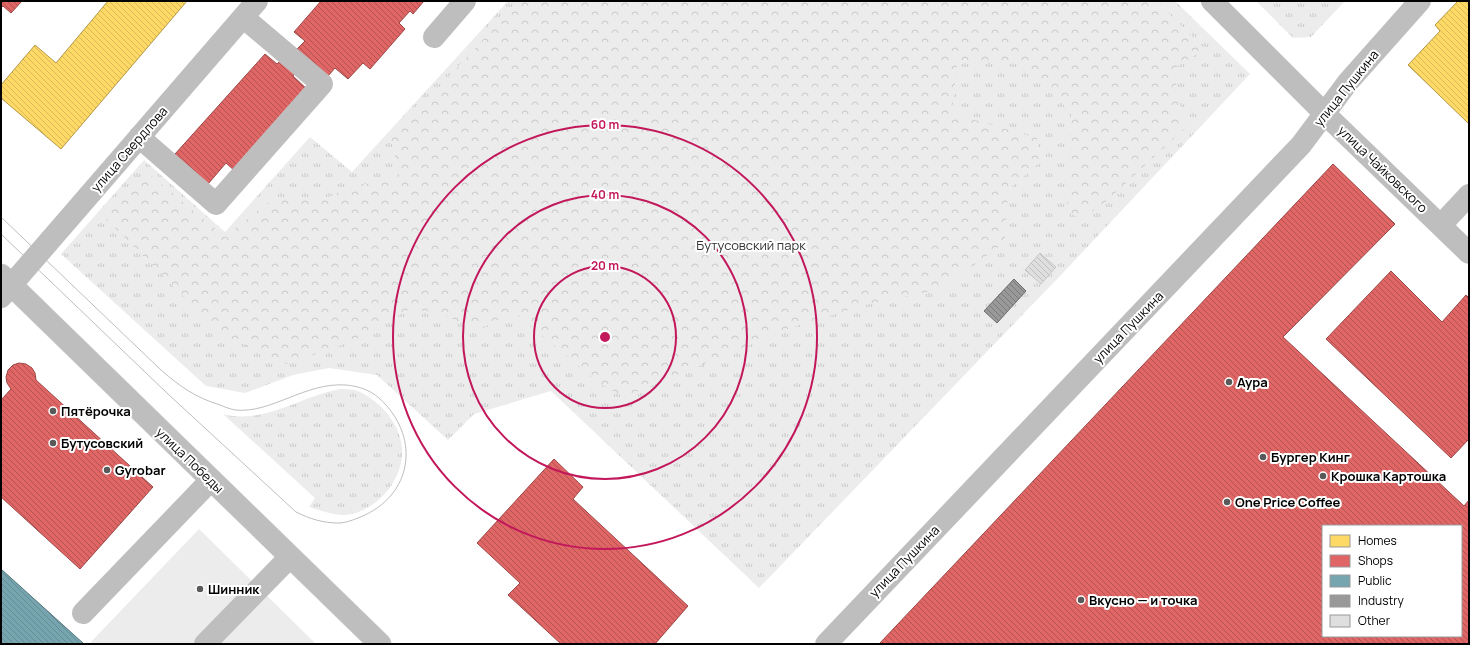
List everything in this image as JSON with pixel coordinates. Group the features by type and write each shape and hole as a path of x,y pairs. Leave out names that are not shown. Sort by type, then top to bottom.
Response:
{"street":[{"path":"434,37 465,1"},
{"name":"улица Чайковского","path":"1212,1 1324,113 1469,253"},
{"name":"улица Пушкина","path":"826,644 1301,145 1348,82 1420,1"},
{"path":"139,137 216,204 322,84 250,9"},
{"name":"улица Свердлова","path":"4,285 139,137 250,9"},
{"path":"1441,225 1469,195"},
{"name":"улица Победы","path":"4,285 211,480 380,644"},
{"path":"83,613 211,480"},
{"path":"205,644 290,557"}],"green space":[{"name":"Бутусовский парк","path":"508,1 1175,1 1250,74 1060,276 759,588 551,391 474,414 448,440 377,375 329,368 293,375 245,393 206,386 61,254 144,160 225,232 310,137 352,172"},
{"name":"Бутусовский парк","path":"519,1 1156,1 1205,49 1173,69 1185,128 1108,200 1081,220 1067,211 1071,114 1039,75 1019,64 979,60 957,65 952,112 1037,138 1040,162 1008,190 1005,242 942,289 865,305 793,327 624,397 599,383 514,312 477,331 438,312 408,310 353,341 287,364 222,335 103,216 146,171 225,237 271,200 329,197 349,188 399,176 391,139"},
{"path":"1256,1 1345,1 1311,37 1293,38"},
{"path":"340,389 355,390 372,399 379,405 386,412 397,429 402,447 402,459 399,472 385,493 376,502 365,509 354,513 341,515 309,507 315,498 223,414 253,416 268,413 311,397"},
{"name":"Шинник","path":"199,529 316,644 89,644"}],"building: Homes":[{"path":"108,1 187,1 61,149 1,98 1,85 35,45 56,63"},
{"path":"1458,1 1469,1 1469,124 1408,65 1440,31 1435,25"}],"building: Shops":[{"path":"1,1 22,1 11,13 3,6 1,8"},
{"path":"321,1 424,1 413,14 410,11 399,23 405,29 370,69 363,63 348,79 335,68 328,76 297,49 305,41 294,32"},
{"path":"265,54 277,64 282,59 296,72 293,76 309,91 236,172 226,163 208,184 175,154"},
{"name":"Аура","path":"1333,164 1395,224 1283,337 1464,506 1469,500 1469,644 879,644"},
{"path":"1391,271 1442,322 1466,295 1469,298 1469,439 1451,458 1326,339"},
{"name":"Бутусовский","path":"19,363 26,364 32,368 35,373 36,380 153,487 80,569 1,497 1,400 11,389 7,383 6,377 8,370 13,365"},
{"path":"554,459 583,487 573,499 688,606 655,644 561,644 508,595 520,583 477,543"}],"building: Public":[{"path":"1,569 84,644 1,644"}],"building: Industry":[{"path":"1014,279 1026,291 997,323 984,311"}],"building: Other":[{"path":"1040,253 1056,267 1041,284 1025,270"}],"tram line":[{"path":"1,217 161,370 182,387 203,399 233,410 248,410 275,403 316,388 331,385 355,386 375,395 392,412 401,428 405,445 406,461 402,477 394,492 382,505 365,515 345,522 333,523 312,519 296,512 168,394 1,234"}],"place":[{"name":"Аура","path":"1229,382"},
{"name":"Пятёрочка","path":"53,411"},
{"name":"Бутусовский","path":"53,443"},
{"name":"Бургер Кинг","path":"1263,457"},
{"name":"Gyrobar","path":"107,470"},
{"name":"Крошка Картошка","path":"1323,476"},
{"name":"One Price Coffee","path":"1227,502"},
{"name":"Шинник","path":"200,589"},
{"name":"Вкусно — и точка","path":"1081,600"}]}
